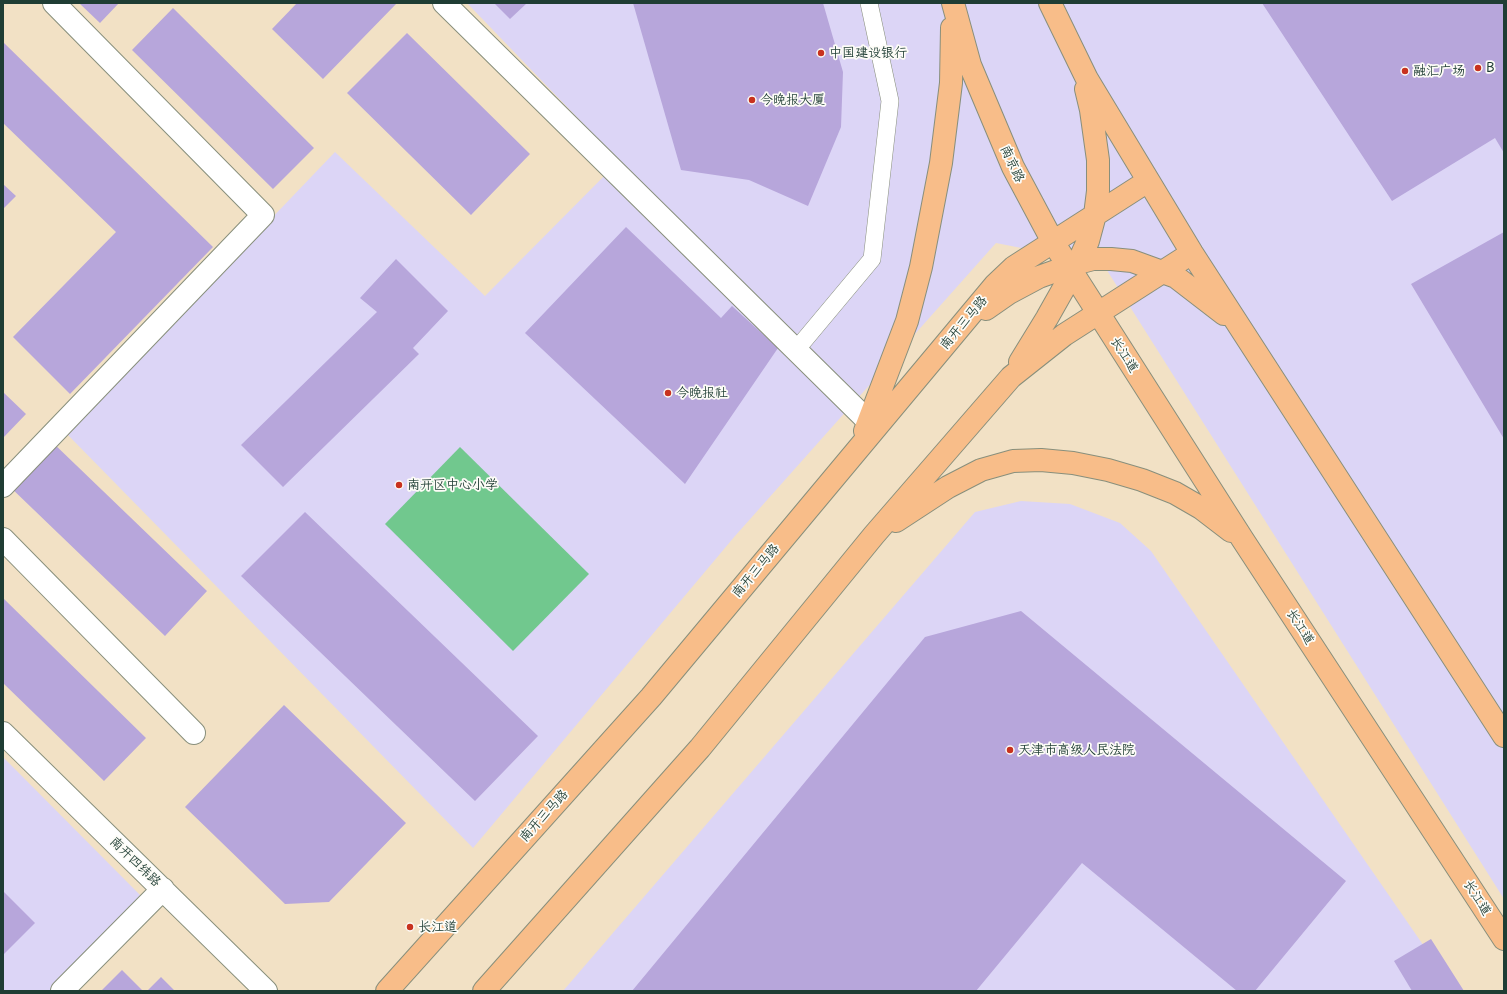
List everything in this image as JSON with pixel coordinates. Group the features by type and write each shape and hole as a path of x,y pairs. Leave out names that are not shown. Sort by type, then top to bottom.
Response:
{"main road":[{"path":"1050,3 1076,59 1148,181 1248,340 1504,736"},
{"path":"851,458 870,422 907,321 932,214 941,163 951,82 953,4"},
{"name":"南京路","path":"953,4 970,65 1013,167 1053,242 1072,267 1098,314"},
{"path":"1001,389 1044,324 1072,267 1088,241 1095,215 1098,191 1095,134 1088,97 1076,59"},
{"name":"南开三马路","path":"388,991 651,697 1000,280 1014,267 1148,181"},
{"path":"484,991 700,748 874,535 1011,377 1064,335 1192,252"},
{"path":"951,338 983,311 1009,293 1039,276 1072,267 1093,259 1132,261 1176,277 1230,318 1248,340"},
{"name":"长江道","path":"1098,314 1243,540 1504,939"},
{"path":"874,535 948,487 981,470 1013,461 1041,460 1073,463 1108,470 1175,493 1201,508 1243,540"}],"street":[{"path":"3,486 263,216 54,3"},
{"path":"444,3 870,422"},
{"path":"3,539 194,734"},
{"name":"南开四纬路","path":"3,733 266,991"},
{"path":"62,991 163,889"}],"lane":[{"path":"796,350 872,259 890,101 869,3"}],"shaded area":[{"path":"467,3 1504,3 1504,899 1103,264 996,243 735,536 473,848 66,433 335,152 485,296 619,161"},
{"path":"1021,501 1070,504 1120,523 1151,551 1455,991 563,991 975,512"},
{"path":"3,757 142,897 54,991 3,991"}],"green space":[{"path":"460,447 589,574 513,651 385,524"}],"building":[{"path":"79,3 119,3 100,23"},
{"path":"297,3 397,3 323,79 272,29"},
{"path":"494,3 527,3 510,19"},
{"name":"今晚报大厦","path":"633,3 823,3 843,72 841,127 808,206 749,180 681,170"},
{"name":"融汇广场","path":"1262,3 1504,3 1504,153 1495,138 1392,201"},
{"path":"173,8 314,148 273,189 132,50"},
{"path":"407,33 530,154 471,215 347,93"},
{"path":"3,42 213,247 70,394 13,337 116,232 3,123"},
{"path":"3,184 16,196 3,209"},
{"name":"今晚报社","path":"626,227 721,318 732,306 778,348 685,484 525,333"},
{"path":"1504,232 1504,439 1411,284"},
{"path":"396,259 448,311 413,348 419,354 283,487 241,445 377,312 360,298"},
{"path":"3,392 26,414 3,438"},
{"path":"50,440 207,591 165,636 7,484"},
{"path":"305,512 538,736 475,801 241,576"},
{"path":"3,598 146,738 104,781 3,683"},
{"name":"天津市高级人民法院","path":"1021,611 1346,881 1255,991 1237,991 1082,863 976,991 632,991 925,637"},
{"path":"284,705 406,823 329,902 285,904 185,807"},
{"path":"3,891 35,923 3,955"},
{"path":"1431,939 1464,991 1412,991 1394,961"},
{"path":"122,970 143,991 101,991"},
{"path":"161,977 175,991 147,991"}],"place":[{"name":"中国建设银行","path":"821,53"},
{"name":"B","path":"1478,68"},
{"name":"融汇广场","path":"1405,71"},
{"name":"今晚报大厦","path":"752,100"},
{"name":"今晚报社","path":"668,393"},
{"name":"南开区中心小学","path":"399,485"},
{"name":"天津市高级人民法院","path":"1010,750"},
{"name":"长江道","path":"410,927"}]}
